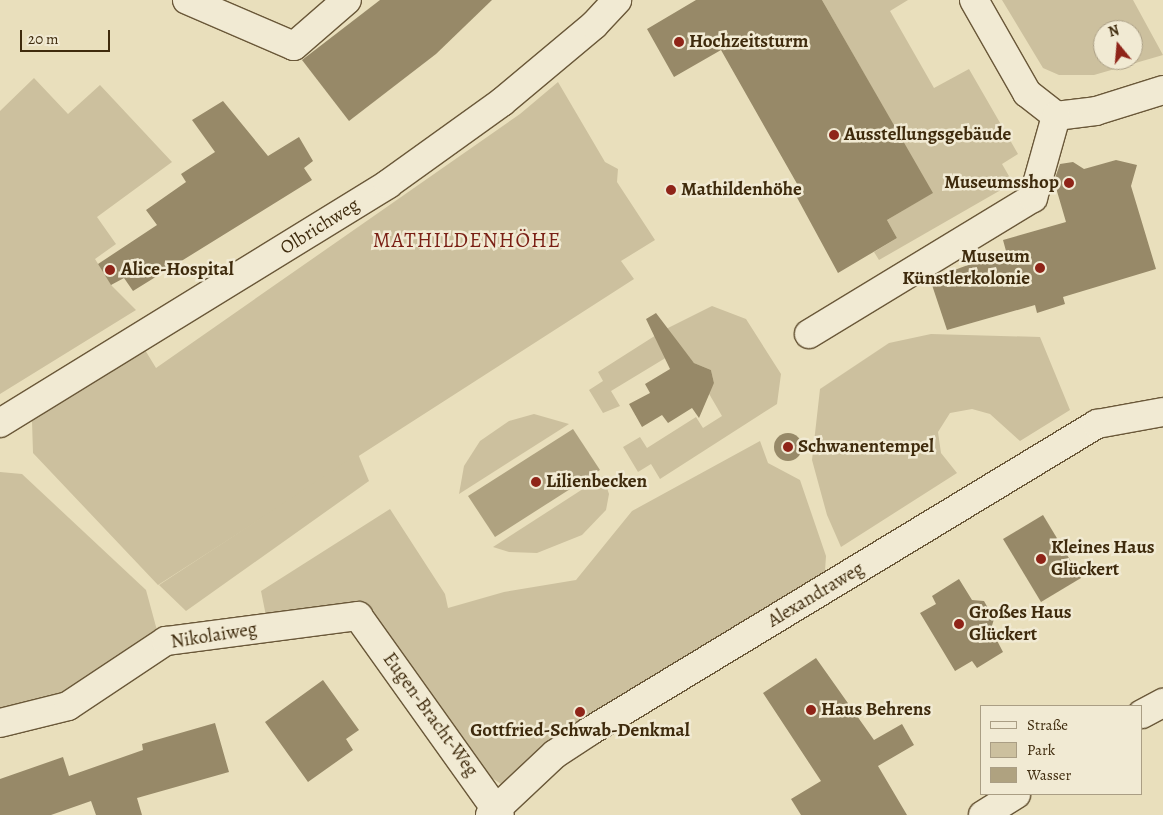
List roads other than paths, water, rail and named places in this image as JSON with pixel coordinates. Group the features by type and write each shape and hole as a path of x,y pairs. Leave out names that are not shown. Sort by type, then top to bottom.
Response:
{"street":[{"path":"187,0 294,46 347,0"},
{"name":"Olbrichweg","path":"0,423 388,184 502,102 594,25 617,0"},
{"path":"974,0 1027,93 1056,116 1096,110 1163,90"},
{"path":"809,334 1033,198 1056,116"},
{"name":"Alexandraweg","path":"495,813 555,754 590,731 1098,424 1163,412"},
{"name":"Eugen-Bracht-Weg","path":"358,616 495,813"},
{"name":"Nikolaiweg","path":"0,723 68,706 166,641 358,616"},
{"path":"1143,713 1163,703"},
{"path":"983,815 1014,795"}],"water":[{"name":"Lilienbecken","path":"573,429 600,470 495,537 468,496"}],"place":[{"name":"Hochzeitsturm","path":"679,42"},
{"name":"Ausstellungsgebäude","path":"834,135"},
{"name":"Museumsshop","path":"1069,183"},
{"name":"Mathildenhöhe","path":"671,190"},
{"name":"Museum Künstlerkolonie","path":"1040,268"},
{"name":"Alice-Hospital","path":"110,270"},
{"name":"Schwanentempel","path":"788,447"},
{"name":"Lilienbecken","path":"536,482"},
{"name":"Kleines Haus Glückert","path":"1041,559"},
{"name":"Großes Haus Glückert","path":"959,624"},
{"name":"Haus Behrens","path":"811,710"},
{"name":"Gottfried-Schwab-Denkmal","path":"580,712"}],"district":[{"name":"MATHILDENHÖHE","path":"467,240"}]}
